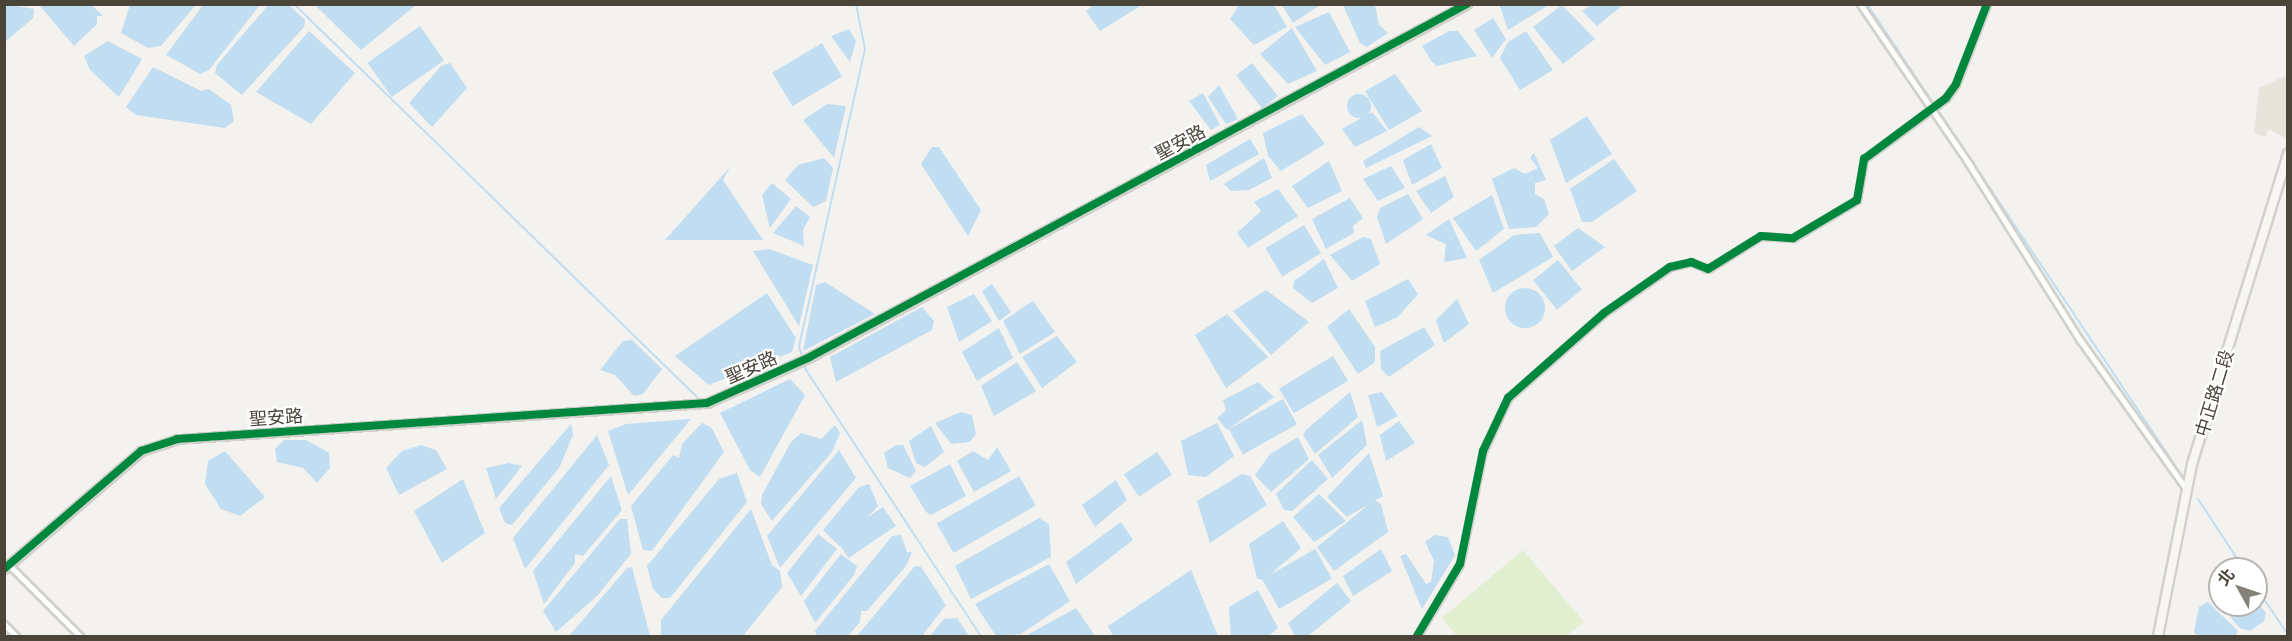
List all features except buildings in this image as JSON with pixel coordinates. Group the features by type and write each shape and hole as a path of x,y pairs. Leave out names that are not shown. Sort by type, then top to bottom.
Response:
{"main road":[{"name":"中正路二段","path":"2158,636 2187,490 2288,154"}],"street":[{"name":"聖安路","path":"7,567 141,451 177,439 707,403 808,358 1467,4"},
{"path":"1860,4 1934,107 2080,340 2187,490"},
{"path":"1417,636 1460,564 1483,451 1508,398 1604,313 1670,267 1691,262 1708,269 1761,236 1793,238 1857,200 1864,159 1934,107 1956,84 1987,4"},
{"path":"7,567 80,636"},
{"path":"4,624 16,636"}],"shaded area":[{"path":"2287,75 2286,138 2269,129 2265,137 2254,133 2259,88"}],"green space":[{"path":"1523,550 1584,622 1566,636 1457,636 1442,618"}],"water":[{"path":"5,4 34,9 33,18 5,42"},
{"path":"130,4 196,5 161,46 148,48 121,33"},
{"path":"314,4 416,4 416,5 361,50"},
{"path":"1499,4 1549,4 1549,5 1508,30"},
{"path":"39,5 92,5 103,16 97,16 97,24 74,46"},
{"path":"203,5 260,5 209,70 200,74 166,55"},
{"path":"268,5 289,5 305,20 304,27 242,95 215,73 217,65"},
{"path":"1094,5 1142,5 1100,31 1086,11"},
{"path":"1239,5 1274,5 1287,27 1254,45 1230,19"},
{"path":"1282,5 1320,5 1293,23"},
{"path":"1343,5 1375,5 1379,25 1388,33 1367,47 1360,43"},
{"path":"1562,5 1595,39 1563,64 1533,27"},
{"path":"1591,5 1623,5 1597,26 1582,11"},
{"path":"1329,12 1350,52 1325,65 1295,27"},
{"path":"1493,18 1506,39 1492,58 1474,30"},
{"path":"420,26 444,60 392,97 368,63"},
{"path":"1292,28 1317,71 1288,84 1260,54"},
{"path":"849,29 856,41 850,62 831,36"},
{"path":"309,31 355,73 311,124 256,92"},
{"path":"1449,31 1458,31 1477,56 1437,66 1432,62 1422,46"},
{"path":"1526,31 1553,70 1520,90 1500,58 1508,42"},
{"path":"108,41 142,59 119,97 90,70 84,56"},
{"path":"822,43 842,76 792,106 772,73"},
{"path":"450,63 467,88 432,127 409,103 441,66"},
{"path":"1252,63 1278,96 1262,108 1236,75"},
{"path":"153,67 201,91 209,89 231,105 234,121 225,128 136,115 126,107"},
{"path":"1395,74 1422,111 1389,130 1365,91"},
{"path":"1219,85 1238,119 1226,124 1208,97"},
{"path":"1203,93 1220,125 1211,130 1189,101"},
{"path":"1359,94 1367,98 1371,106 1367,114 1359,118 1351,114 1347,106 1351,98"},
{"path":"827,104 846,106 834,158 803,120"},
{"path":"1372,112 1387,131 1355,147 1342,129"},
{"path":"1302,114 1325,144 1281,171 1268,156 1263,133"},
{"path":"1587,116 1612,154 1566,183 1550,140"},
{"path":"1419,127 1432,136 1366,168 1363,161"},
{"path":"1250,139 1259,154 1210,181 1206,165"},
{"path":"1431,144 1442,168 1412,185 1403,160"},
{"path":"932,147 939,147 981,210 968,236 921,164"},
{"path":"1534,153 1546,180 1535,183 1535,194 1544,199 1549,214 1536,227 1509,229 1492,179 1514,168 1525,174 1538,168 1530,158"},
{"path":"824,158 833,168 826,201 813,207 785,180 798,165"},
{"path":"1264,158 1272,178 1249,190 1231,191 1224,184"},
{"path":"1614,159 1637,191 1592,222 1582,222 1570,189"},
{"path":"1329,161 1342,191 1308,208 1292,186"},
{"path":"1391,166 1405,188 1378,201 1363,179"},
{"path":"730,167 723,180 763,240 665,240"},
{"path":"1445,176 1454,197 1431,213 1416,191"},
{"path":"772,183 791,199 770,228 762,195"},
{"path":"1278,189 1298,216 1248,248 1237,233 1261,211 1254,202"},
{"path":"1408,194 1423,219 1386,244 1377,217 1380,208"},
{"path":"1492,195 1504,229 1476,251 1453,218"},
{"path":"1350,198 1363,218 1353,226 1354,233 1326,249 1312,219"},
{"path":"796,206 810,217 803,230 804,246 773,233"},
{"path":"1449,219 1467,258 1444,262 1446,244 1426,235"},
{"path":"1304,225 1321,253 1282,276 1265,248"},
{"path":"1578,228 1605,247 1572,271 1554,246"},
{"path":"1540,233 1553,257 1493,293 1479,260 1514,235"},
{"path":"1363,237 1371,239 1380,264 1352,281 1330,255"},
{"path":"769,249 813,265 799,326 753,251"},
{"path":"1324,259 1338,288 1312,303 1293,288 1294,281"},
{"path":"1558,260 1582,290 1557,310 1533,280"},
{"path":"1408,279 1418,294 1398,317 1375,327 1365,301"},
{"path":"825,282 875,314 803,351 816,285"},
{"path":"992,284 1011,312 999,321 982,291"},
{"path":"1525,288 1539,294 1545,308 1539,322 1525,328 1511,322 1505,308 1511,294"},
{"path":"1266,290 1309,322 1271,355 1233,311"},
{"path":"767,293 796,338 792,352 709,385 675,356"},
{"path":"974,294 992,321 959,342 947,307"},
{"path":"1457,299 1469,324 1444,343 1436,320"},
{"path":"1033,301 1055,332 1020,354 1003,321"},
{"path":"922,307 934,321 932,330 836,382 830,357"},
{"path":"1349,309 1375,347 1375,362 1358,374 1327,327"},
{"path":"1227,314 1268,357 1226,388 1195,335"},
{"path":"1424,327 1435,345 1389,377 1381,369 1380,351"},
{"path":"999,328 1013,358 977,381 962,352"},
{"path":"1057,336 1077,362 1042,388 1022,357"},
{"path":"632,340 662,369 643,394 634,396 615,375 600,370 623,341"},
{"path":"1333,356 1348,381 1294,413 1279,388"},
{"path":"1017,362 1036,391 994,416 981,386"},
{"path":"790,379 805,395 760,477 750,470 720,413"},
{"path":"1258,382 1274,397 1227,430 1217,418 1226,410 1223,400"},
{"path":"1350,392 1358,417 1315,454 1303,435"},
{"path":"1382,392 1398,416 1377,427 1368,395"},
{"path":"1283,399 1297,424 1243,454 1229,429"},
{"path":"961,412 972,415 976,434 970,442 951,444 935,423"},
{"path":"691,419 628,495 608,431 626,424"},
{"path":"1362,420 1367,445 1332,478 1318,455"},
{"path":"1399,421 1415,443 1386,461 1380,435"},
{"path":"702,423 711,427 724,452 652,551 643,550 631,506 673,455 679,458 682,444"},
{"path":"1217,423 1234,456 1206,477 1188,475 1181,441"},
{"path":"571,424 573,435 559,468 512,525 505,523 499,508"},
{"path":"835,425 840,433 832,452 772,521 761,504 762,495 791,442 801,433 821,439"},
{"path":"931,426 944,452 925,467 916,463 909,441"},
{"path":"597,435 609,465 525,569 513,538"},
{"path":"1298,437 1309,459 1271,492 1255,475 1270,454"},
{"path":"284,440 306,440 329,453 330,468 317,483 303,468 277,462 275,449"},
{"path":"421,445 436,450 447,469 399,495 386,468 402,451"},
{"path":"896,445 903,445 916,471 910,478 888,468 884,453"},
{"path":"997,447 1011,471 974,492 957,461 973,451 988,460"},
{"path":"839,450 856,478 780,568 767,536"},
{"path":"225,451 265,497 240,516 221,509 205,484 208,461"},
{"path":"1157,452 1172,474 1139,497 1124,474"},
{"path":"1369,453 1383,496 1347,517 1327,497"},
{"path":"1312,460 1328,479 1292,511 1284,510 1276,494"},
{"path":"509,463 522,466 496,499 486,468"},
{"path":"950,464 966,496 931,515 926,512 910,486"},
{"path":"737,473 747,502 670,598 662,598 653,589 647,566 719,479"},
{"path":"1242,474 1250,476 1267,505 1210,543 1197,501"},
{"path":"611,476 622,510 583,556 575,554 575,563 544,604 533,571"},
{"path":"1019,476 1036,505 954,553 937,524"},
{"path":"463,479 485,533 442,563 414,511"},
{"path":"1116,480 1127,500 1095,527 1082,505"},
{"path":"869,484 878,506 840,547 823,530 859,487"},
{"path":"1319,494 1346,521 1314,542 1293,517"},
{"path":"1374,500 1381,504 1388,532 1334,571 1317,547"},
{"path":"883,507 896,526 849,558 836,539"},
{"path":"751,509 772,565 780,571 782,587 743,636 661,636 661,620"},
{"path":"1039,518 1049,524 1051,557 971,599 955,566"},
{"path":"620,519 627,519 631,554 597,596 556,632 543,611"},
{"path":"1283,521 1301,548 1264,580 1257,579 1249,544"},
{"path":"1121,522 1133,540 1076,584 1066,562"},
{"path":"818,534 837,549 801,596 787,573"},
{"path":"901,535 907,552 912,552 906,566 867,611 861,611 860,622 848,636 817,636 815,631 892,536"},
{"path":"1435,535 1448,537 1455,555 1422,609 1400,556 1406,554 1426,584 1431,582 1434,561 1425,542"},
{"path":"1315,549 1332,578 1279,609 1262,580"},
{"path":"1381,549 1392,571 1353,596 1343,576"},
{"path":"841,554 857,566 854,575 815,623 804,601"},
{"path":"1049,564 1070,601 1021,634 996,636 975,604"},
{"path":"915,566 921,567 946,605 922,636 857,636"},
{"path":"632,567 650,636 569,636 627,568"},
{"path":"1191,570 1218,636 1113,636 1108,626"},
{"path":"1337,583 1351,601 1308,636 1295,636 1288,623"},
{"path":"1258,590 1278,628 1269,636 1231,636 1229,607"},
{"path":"2208,602 2208,617 2224,617 2238,631 2235,636 2198,636 2194,632 2199,607"},
{"path":"1076,608 1095,636 1025,636"},
{"path":"2230,617 2265,617 2264,621 2250,631 2240,628"},
{"path":"957,618 969,636 930,636 944,619"}],"waterway":[{"path":"294,4 699,399"},
{"path":"856,4 865,49 799,346 806,370 981,636"},
{"path":"1867,4 2180,473"},
{"path":"2198,499 2236,557"},
{"path":"2268,605 2288,635"}],"cycle path":[{"path":"4,569 141,451 177,439 707,403 808,358 1467,4"},
{"path":"1417,636 1460,564 1483,451 1508,398 1604,313 1670,267 1691,262 1708,269 1761,236 1793,238 1857,200 1864,159 1946,98 1956,84 1987,4"}]}
